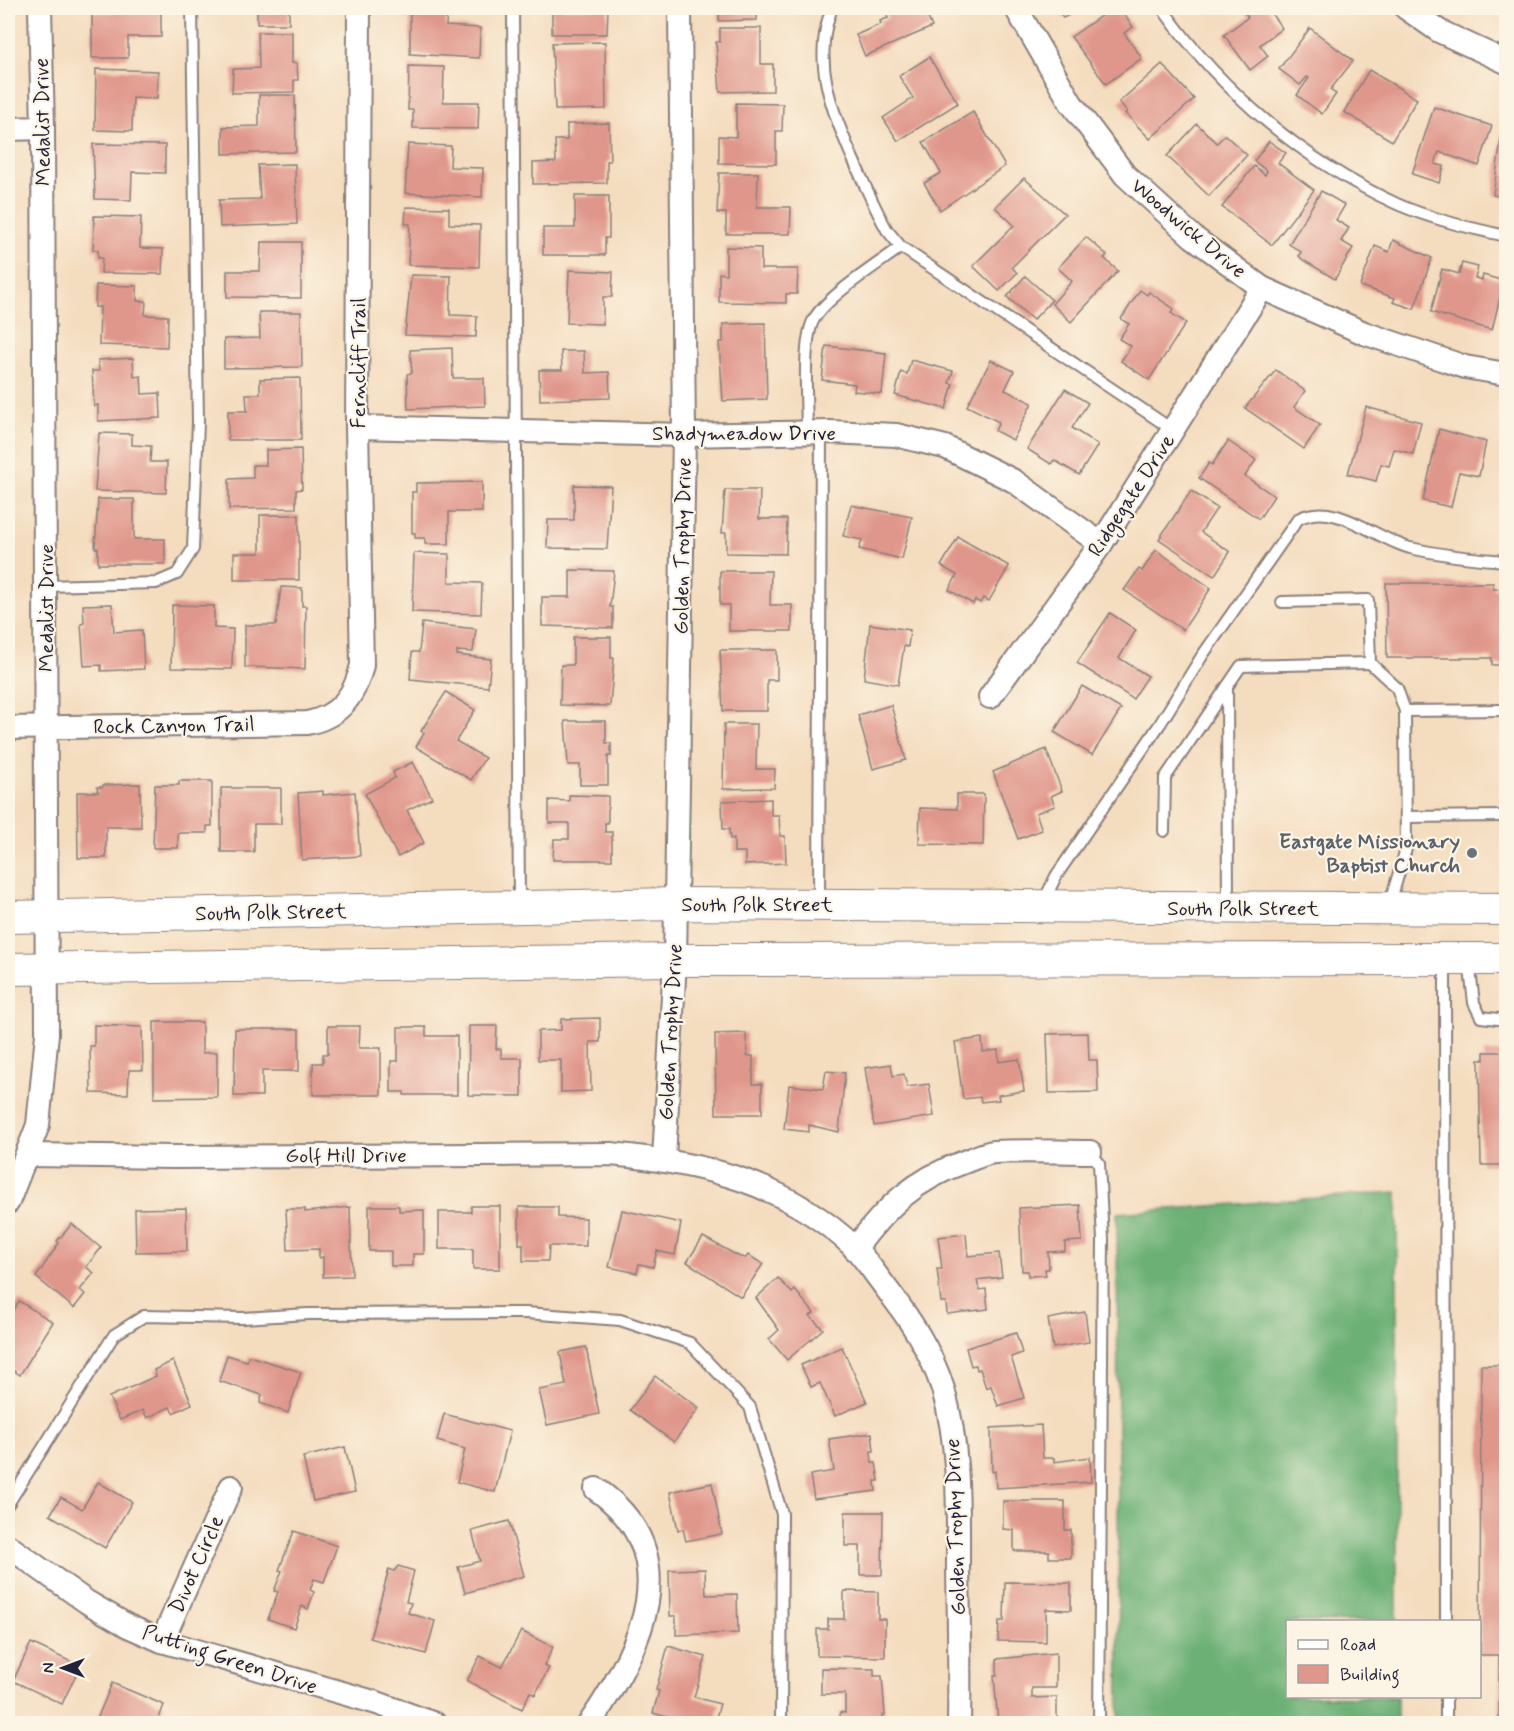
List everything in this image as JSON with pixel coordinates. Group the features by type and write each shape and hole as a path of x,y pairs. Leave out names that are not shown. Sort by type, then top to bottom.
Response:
{"main road":[{"name":"South Polk Street","path":"8,918 675,904 1506,909"},
{"path":"1389,909 1389,959"},
{"path":"1456,959 1469,909"},
{"path":"8,969 675,960 1506,959"}],"street":[{"name":"Medalist Drive","path":"8,1202 38,1125 47,1034 43,128 40,8"},
{"name":"Ferncliff Trail","path":"337,712 350,698 362,665 357,426 359,8"},
{"name":"Golden Trophy Drive","path":"680,8 684,435 675,960 664,1159 712,1170 777,1192 855,1249 913,1322 930,1355 943,1390 952,1436 958,1490 959,1724"},
{"name":"Woodwick Drive","path":"1016,8 1071,103 1125,175 1193,237 1263,288 1364,333 1465,367 1506,374"},
{"path":"1406,8 1439,31 1506,62"},
{"path":"8,129 43,128"},
{"name":"Ridgegate Drive","path":"990,697 1101,544 1263,288"},
{"name":"Shadymeadow Drive","path":"357,426 684,435 814,432 896,435 945,447 1014,481 1101,544"},
{"name":"Rock Canyon Trail","path":"8,728 307,723 323,720 337,712"},
{"path":"855,1249 903,1194 927,1177 956,1165 992,1152 1090,1152"},
{"name":"Golf Hill Drive","path":"28,1155 611,1154 664,1159"},
{"name":"Divot Circle","path":"162,1641 231,1487"},
{"path":"589,1724 626,1666 639,1635 650,1581 639,1532 617,1503 596,1489"},
{"name":"Putting Green Drive","path":"8,1546 87,1602 128,1626 162,1641 377,1703 435,1724"}],"lane":[{"path":"45,586 156,583 177,574 193,549 198,422 192,8"},
{"path":"513,8 519,907"},
{"path":"832,8 824,42 825,78 830,104 875,209 887,230 901,247 1173,430"},
{"path":"1162,8 1201,58 1280,135 1357,184 1400,205 1506,236"},
{"path":"819,904 814,432 807,341 812,322 822,308 901,247"},
{"path":"1042,906 1056,876 1160,724 1202,656 1298,519 1308,514 1331,515 1395,544 1506,561"},
{"path":"1282,602 1368,600 1370,663"},
{"path":"1164,831 1165,778 1241,666 1370,663 1397,688 1405,711 1406,849 1389,909"},
{"path":"1227,687 1228,908"},
{"path":"1405,711 1506,710"},
{"path":"1406,818 1506,816"},
{"path":"1456,959 1481,1017 1506,1020"},
{"path":"1446,1620 1456,959"},
{"path":"1090,1152 1099,1163 1103,1240 1099,1724"},
{"path":"8,1504 114,1335 144,1316 243,1318 308,1314 526,1313 620,1320 690,1343 750,1407 782,1514 781,1724"},
{"path":"1446,1698 1446,1724"}],"green space":[{"path":"1397,1192 1397,1620 1286,1620 1286,1698 1397,1698 1397,1723 1119,1723 1117,1213"}],"building":[{"path":"125,8 161,8 161,37 128,37 128,58 92,58 92,12 125,12"},
{"path":"257,8 298,8 298,10 289,10 289,24 257,24"},
{"path":"413,8 447,8 446,26 480,28 479,58 410,54 410,13 413,13"},
{"path":"552,8 608,8 607,34 552,34"},
{"path":"719,8 757,8 757,20 719,21"},
{"path":"884,8 924,8 932,27 865,56 856,35 881,24 880,21 888,18"},
{"path":"1058,8 1083,8 1063,18"},
{"path":"1112,8 1119,8 1133,27 1124,33 1142,58 1106,84 1071,37"},
{"path":"1241,8 1267,8 1282,28 1260,45 1268,56 1250,70 1224,35 1248,17"},
{"path":"1489,8 1506,8 1506,14"},
{"path":"720,28 761,28 761,64 773,64 773,91 720,92 716,42 720,42"},
{"path":"1310,28 1353,61 1330,90 1336,94 1322,114 1297,95 1309,78 1307,77 1300,85 1279,69"},
{"path":"258,32 292,32 292,63 297,63 298,80 294,80 294,92 232,93 233,69 259,68"},
{"path":"605,42 606,109 555,110 552,43"},
{"path":"929,57 958,103 898,141 883,118 913,98 899,76"},
{"path":"1162,64 1194,99 1150,139 1125,113 1127,111 1119,102"},
{"path":"409,66 444,67 443,102 479,102 478,129 413,128 413,110 408,110"},
{"path":"96,69 158,71 157,99 133,98 132,131 95,130"},
{"path":"1369,70 1417,99 1392,141 1344,112"},
{"path":"259,95 295,95 296,152 223,154 223,127 259,126"},
{"path":"736,103 783,104 782,131 776,131 776,164 719,163 719,136 736,137"},
{"path":"1434,107 1492,126 1479,166 1439,152 1435,164 1444,166 1439,183 1412,174"},
{"path":"973,112 1005,166 940,210 924,183 941,173 923,142"},
{"path":"609,123 610,161 607,161 607,183 533,184 533,163 556,162 555,140 567,140 567,124"},
{"path":"1197,124 1217,143 1225,135 1247,155 1209,196 1167,156"},
{"path":"1502,133 1506,133 1506,197 1493,195"},
{"path":"1269,141 1286,153 1278,163 1314,190 1272,245 1222,207 1254,166 1265,175 1267,171 1254,161"},
{"path":"93,144 165,145 165,173 132,172 131,200 95,199"},
{"path":"408,144 451,146 450,167 483,168 482,197 405,193"},
{"path":"295,164 297,224 220,227 219,200 260,199 258,165"},
{"path":"719,173 758,173 757,207 791,207 790,234 726,234 726,213 717,213"},
{"path":"1024,178 1065,214 1012,267 1017,273 999,291 973,266 1014,225 995,207"},
{"path":"1321,191 1345,205 1336,220 1349,228 1341,241 1353,248 1335,279 1303,260 1299,256 1301,252 1289,244"},
{"path":"575,196 609,196 609,238 605,238 605,255 543,255 543,228 575,228"},
{"path":"406,207 449,208 449,224 480,225 479,267 408,265 410,224 405,224"},
{"path":"94,216 141,217 140,248 163,249 162,274 101,273 102,258 98,258 98,250 93,250"},
{"path":"1086,237 1107,255 1104,258 1118,271 1071,322 1052,304 1072,281 1058,268"},
{"path":"1393,240 1432,258 1414,309 1393,302 1395,298 1360,286 1375,246 1389,252"},
{"path":"261,242 301,242 301,298 227,297 227,271 260,271"},
{"path":"726,247 761,248 761,269 798,269 797,294 786,294 786,303 719,302 719,273 726,274"},
{"path":"1462,263 1478,267 1475,278 1482,280 1483,275 1504,281 1492,330 1431,312 1442,269 1459,274"},
{"path":"569,270 613,272 612,297 603,297 603,324 567,323"},
{"path":"411,275 451,276 450,315 477,316 476,337 405,335"},
{"path":"1025,276 1052,300 1033,320 1007,297"},
{"path":"96,285 137,286 137,301 146,301 145,315 168,316 167,347 99,345 100,307 95,307"},
{"path":"1140,290 1147,295 1149,292 1174,309 1171,313 1186,323 1149,380 1121,361 1131,346 1119,339 1129,324 1121,319"},
{"path":"259,312 301,312 302,367 224,368 224,339 260,338"},
{"path":"765,323 767,399 723,401 719,342 723,342 723,324"},
{"path":"826,346 886,353 882,394 854,391 855,384 822,380"},
{"path":"452,348 453,378 484,378 485,406 408,409 407,374 412,373 410,350"},
{"path":"561,351 584,351 585,373 609,372 610,398 540,400 539,370 562,370"},
{"path":"133,358 134,377 141,376 142,394 160,393 161,418 98,421 98,405 94,406 92,371 99,371 98,360"},
{"path":"911,360 953,371 949,383 953,384 946,409 895,395 901,372 907,374"},
{"path":"991,360 1014,371 1005,390 1032,403 1013,440 995,431 999,422 967,406"},
{"path":"1276,370 1305,391 1294,407 1320,425 1304,449 1245,408"},
{"path":"300,378 301,440 228,440 228,411 247,411 246,394 260,394 260,379"},
{"path":"1065,389 1088,403 1072,428 1098,445 1079,475 1054,460 1051,464 1027,449"},
{"path":"1366,407 1421,422 1413,454 1394,449 1389,466 1381,464 1376,481 1348,474"},
{"path":"1439,429 1486,442 1479,476 1459,472 1451,507 1423,501"},
{"path":"99,433 132,434 132,445 151,446 150,462 167,462 166,493 95,491"},
{"path":"1228,441 1256,460 1245,476 1274,496 1259,519 1199,478 1209,463 1212,465"},
{"path":"301,449 302,489 296,490 296,508 229,509 229,479 253,478 253,465 266,465 266,450"},
{"path":"1506,478 1506,504 1502,503"},
{"path":"482,482 482,512 449,512 449,544 425,544 425,538 415,538 415,533 412,533 412,492 416,492 416,483"},
{"path":"574,485 611,486 607,549 547,548 548,520 574,520"},
{"path":"725,490 760,490 759,519 787,519 786,554 726,553 726,533 722,533"},
{"path":"1191,491 1217,508 1201,532 1230,552 1214,576 1159,539"},
{"path":"98,499 134,499 134,539 165,539 165,564 98,564 98,548 95,548"},
{"path":"851,505 912,517 902,559 859,549 862,540 843,536"},
{"path":"260,515 299,515 299,580 234,580 234,553 260,553"},
{"path":"958,537 1009,566 989,601 983,598 980,603 975,600 973,604 949,590 957,575 941,566"},
{"path":"1156,550 1211,588 1183,630 1124,590 1139,569 1142,571"},
{"path":"414,553 449,554 449,582 482,583 481,614 412,612"},
{"path":"570,570 614,571 610,607 613,607 613,628 542,626 542,597 570,597"},
{"path":"720,571 771,571 770,605 792,605 792,631 729,631 729,605 720,605"},
{"path":"1386,583 1493,583 1493,589 1506,589 1506,665 1492,665 1492,658 1387,658"},
{"path":"281,587 302,588 302,606 306,606 305,669 245,667 245,625 276,625"},
{"path":"112,604 114,632 142,630 144,669 101,671 101,665 84,666 81,624 84,623 83,605"},
{"path":"172,605 214,606 214,628 233,629 232,669 171,668"},
{"path":"1110,613 1136,630 1119,658 1148,676 1133,699 1077,663"},
{"path":"422,623 476,629 473,652 457,651 457,655 491,659 488,687 410,679 412,652 419,652"},
{"path":"870,624 910,630 908,647 904,646 898,685 864,679"},
{"path":"573,637 611,637 611,658 614,658 610,706 560,705 561,665 573,665"},
{"path":"720,650 777,650 777,680 767,680 767,711 723,711"},
{"path":"1082,686 1121,709 1092,755 1054,732"},
{"path":"446,692 475,710 456,741 485,758 471,780 416,747 424,733 421,731"},
{"path":"891,705 906,760 873,769 858,715"},
{"path":"565,721 606,721 606,743 611,743 611,756 608,756 608,785 580,785 580,765 568,765"},
{"path":"724,724 757,724 756,769 775,769 774,788 723,789"},
{"path":"1046,749 1062,791 1051,796 1055,806 1036,813 1042,830 1018,839 993,772"},
{"path":"413,762 432,798 407,810 424,843 398,857 365,794 395,778 393,772"},
{"path":"179,781 212,781 212,826 207,826 207,833 178,833 178,848 153,848 155,785 179,785"},
{"path":"140,784 141,827 106,827 106,858 78,858 77,792 98,792 97,787 103,787 103,785"},
{"path":"221,788 281,788 281,824 254,824 254,852 221,852"},
{"path":"323,791 323,795 355,792 360,856 302,860 298,793"},
{"path":"957,794 984,794 983,845 919,844 920,808 957,809"},
{"path":"569,795 608,796 608,823 605,823 605,832 612,832 612,860 553,860 554,839 569,839 569,823 549,823 549,800 569,801"},
{"path":"771,799 771,815 779,815 780,836 785,836 786,863 745,865 745,852 734,852 734,838 730,839 729,829 723,829 722,801"},
{"path":"600,1018 600,1042 590,1042 591,1091 561,1092 561,1060 538,1060 538,1031 561,1030 561,1019"},
{"path":"154,1022 202,1022 202,1053 217,1052 217,1097 154,1098"},
{"path":"94,1025 142,1027 143,1070 129,1070 128,1094 91,1093 90,1046 94,1046"},
{"path":"328,1026 360,1026 359,1048 381,1048 381,1095 313,1095 313,1063 323,1063 323,1054 328,1054"},
{"path":"469,1026 497,1026 496,1049 501,1049 501,1058 522,1058 522,1096 468,1095"},
{"path":"398,1027 426,1027 426,1036 457,1036 457,1095 404,1095 404,1092 391,1092 391,1061 398,1061"},
{"path":"235,1029 299,1029 299,1071 262,1071 262,1096 234,1096"},
{"path":"746,1033 747,1056 753,1056 753,1084 762,1084 762,1114 716,1114 715,1034"},
{"path":"1088,1033 1089,1060 1097,1060 1098,1092 1049,1093 1047,1034"},
{"path":"982,1038 983,1052 998,1050 999,1062 1019,1059 1024,1091 998,1095 999,1100 981,1102 980,1097 963,1099 955,1042"},
{"path":"1484,1052 1506,1052 1506,1165 1481,1165 1479,1060 1484,1060"},
{"path":"891,1064 893,1076 904,1074 907,1087 929,1084 934,1116 874,1126 865,1068"},
{"path":"826,1071 845,1073 839,1132 809,1125 809,1132 784,1129 789,1085 823,1089"},
{"path":"1080,1205 1082,1241 1065,1242 1065,1251 1048,1252 1049,1269 1045,1269 1046,1275 1028,1276 1028,1271 1022,1271 1019,1208"},
{"path":"369,1206 399,1206 399,1211 424,1210 424,1254 413,1254 413,1266 391,1266 391,1251 369,1251"},
{"path":"471,1206 500,1206 500,1269 473,1269 473,1249 439,1249 439,1212 471,1212"},
{"path":"350,1207 352,1276 323,1277 323,1257 319,1258 319,1249 288,1250 286,1209 305,1209 305,1212"},
{"path":"519,1207 558,1207 558,1217 586,1218 586,1246 549,1246 548,1261 523,1261 523,1244 519,1244"},
{"path":"186,1208 187,1251 136,1252 135,1209"},
{"path":"622,1210 681,1223 675,1255 657,1251 653,1267 639,1264 637,1273 609,1267"},
{"path":"72,1224 101,1248 86,1267 94,1273 80,1290 85,1294 74,1308 36,1277 59,1243 57,1241"},
{"path":"966,1234 968,1256 999,1253 1002,1277 977,1280 979,1290 986,1289 988,1309 947,1314 946,1302 941,1302 937,1269 942,1269 938,1237"},
{"path":"703,1237 740,1257 746,1258 748,1255 763,1264 741,1297 687,1262"},
{"path":"778,1278 792,1293 795,1290 814,1313 810,1316 823,1329 787,1360 769,1339 779,1330 756,1298"},
{"path":"19,1301 53,1322 20,1375 8,1367 8,1309 12,1312"},
{"path":"1085,1312 1089,1342 1053,1348 1048,1319"},
{"path":"1016,1333 1022,1353 1011,1357 1024,1398 998,1406 991,1386 986,1388 980,1369 977,1370 976,1365 971,1366 966,1348"},
{"path":"586,1347 599,1414 547,1425 539,1390 566,1385 560,1352"},
{"path":"842,1347 867,1402 835,1416 820,1383 811,1387 801,1365"},
{"path":"227,1355 247,1361 249,1356 301,1372 288,1413 260,1403 262,1395 219,1381"},
{"path":"173,1361 192,1404 173,1413 170,1407 147,1418 143,1410 120,1420 109,1397 156,1376 154,1370"},
{"path":"1481,1365 1506,1365 1506,1719 1499,1719 1499,1655 1481,1655"},
{"path":"655,1376 699,1408 674,1442 630,1410"},
{"path":"444,1414 510,1431 495,1492 457,1482 465,1449 437,1441"},
{"path":"1041,1425 1043,1458 1054,1458 1054,1462 1090,1457 1091,1482 996,1488 995,1471 992,1472 991,1428"},
{"path":"872,1433 874,1451 871,1451 872,1463 876,1463 879,1481 875,1481 876,1491 814,1499 810,1475 834,1471 829,1439"},
{"path":"345,1447 355,1492 313,1501 303,1457"},
{"path":"98,1482 132,1502 105,1548 50,1515 61,1497 82,1509"},
{"path":"712,1483 722,1534 686,1541 683,1529 678,1530 670,1492"},
{"path":"1003,1501 1065,1501 1065,1530 1071,1530 1071,1558 1049,1558 1049,1551 1014,1551 1014,1530 1003,1529"},
{"path":"845,1512 883,1512 882,1575 860,1575 860,1546 845,1546"},
{"path":"509,1521 524,1576 465,1593 458,1567 480,1561 472,1531"},
{"path":"294,1531 337,1546 324,1582 314,1579 310,1590 314,1592 308,1609 302,1606 294,1628 268,1619 278,1592 274,1591 282,1571 279,1570"},
{"path":"398,1566 414,1571 406,1602 411,1603 408,1613 435,1621 426,1654 370,1638 389,1569 394,1571"},
{"path":"705,1569 706,1595 737,1594 738,1633 676,1635 676,1616 670,1616 669,1570"},
{"path":"1005,1582 1071,1583 1071,1610 1046,1609 1046,1642 998,1641 999,1621 1004,1621"},
{"path":"844,1591 878,1592 878,1619 885,1619 885,1657 817,1656 817,1629 828,1629 828,1619 844,1619"},
{"path":"521,1631 553,1647 544,1666 549,1668 535,1695 530,1692 522,1709 467,1681 480,1656 502,1667"},
{"path":"31,1643 80,1666 62,1704 13,1681"},
{"path":"668,1646 706,1657 694,1697 720,1704 714,1724 691,1724 653,1713 659,1691 656,1690"},
{"path":"1056,1653 1056,1688 1032,1688 1032,1698 1057,1697 1057,1722 998,1723 994,1675 997,1675 997,1659"},
{"path":"821,1668 874,1669 874,1676 882,1676 885,1715 882,1715 882,1724 840,1724 840,1712 845,1713 845,1694 821,1694"},
{"path":"112,1683 164,1705 157,1724 95,1724"}],"place":[{"name":"Eastgate Missionary Baptist Church","path":"1472,853"}]}
